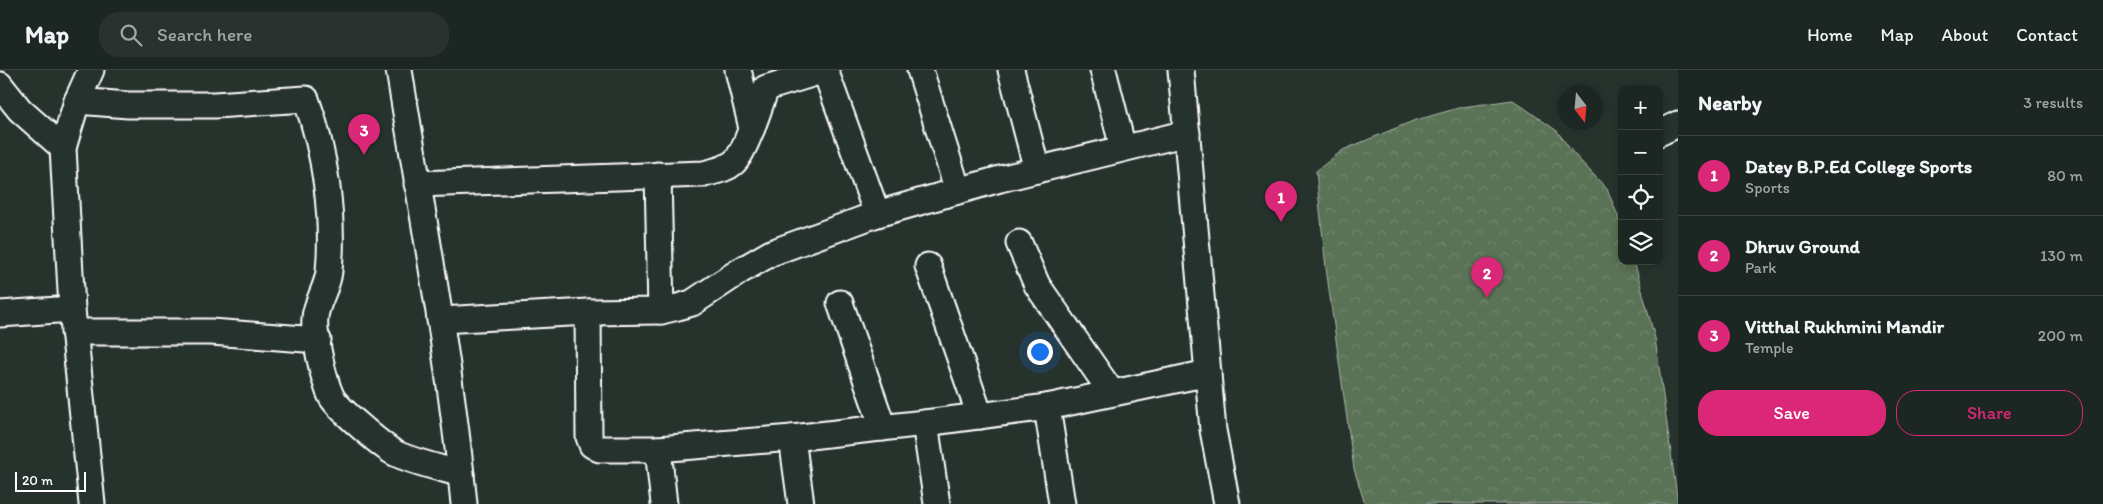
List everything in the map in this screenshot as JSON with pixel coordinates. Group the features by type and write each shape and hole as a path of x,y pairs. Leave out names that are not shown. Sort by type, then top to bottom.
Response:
{"street":[{"path":"92,70 77,101 63,148 65,218 73,321 92,504"},
{"path":"399,70 440,320 464,504"},
{"path":"738,70 752,128"},
{"path":"417,184 704,174 723,169 735,162 752,128 766,88 825,70 877,214"},
{"path":"920,70 958,191"},
{"path":"1011,70 1037,170"},
{"path":"1103,70 1123,148"},
{"path":"1181,70 1213,430 1227,504"},
{"path":"0,86 20,110 63,148"},
{"path":"77,101 128,105 215,105 306,99 317,128 324,164 329,214 329,272 315,318 320,361 332,397 363,428 394,453 461,474"},
{"path":"1663,131 1678,124"},
{"path":"440,320 588,312 661,311 692,302 771,253 877,214 1037,170 1187,133"},
{"path":"658,175 661,311"},
{"path":"1019,243 1037,285 1112,393"},
{"path":"928,266 980,416"},
{"path":"840,303 883,428"},
{"path":"588,312 589,437 592,445 599,449 658,449 792,438 925,423 1047,407 1208,373"},
{"path":"0,314 318,340"},
{"path":"1047,407 1062,504"},
{"path":"925,423 937,504"},
{"path":"792,438 801,504"},
{"path":"658,449 664,504"}],"green space":[{"path":"1513,100 1557,131 1573,153 1607,189 1618,216 1618,265 1635,265 1655,338 1678,504 1365,504 1354,469 1326,268 1316,171 1343,150 1413,121 1462,107"}],"place":[{"name":"Vitthal Rukhmini Mandir","path":"364,155"},
{"name":"Datey B.P.Ed College Sports","path":"1281,222"},
{"name":"Dhruv Ground","path":"1487,298"}]}
